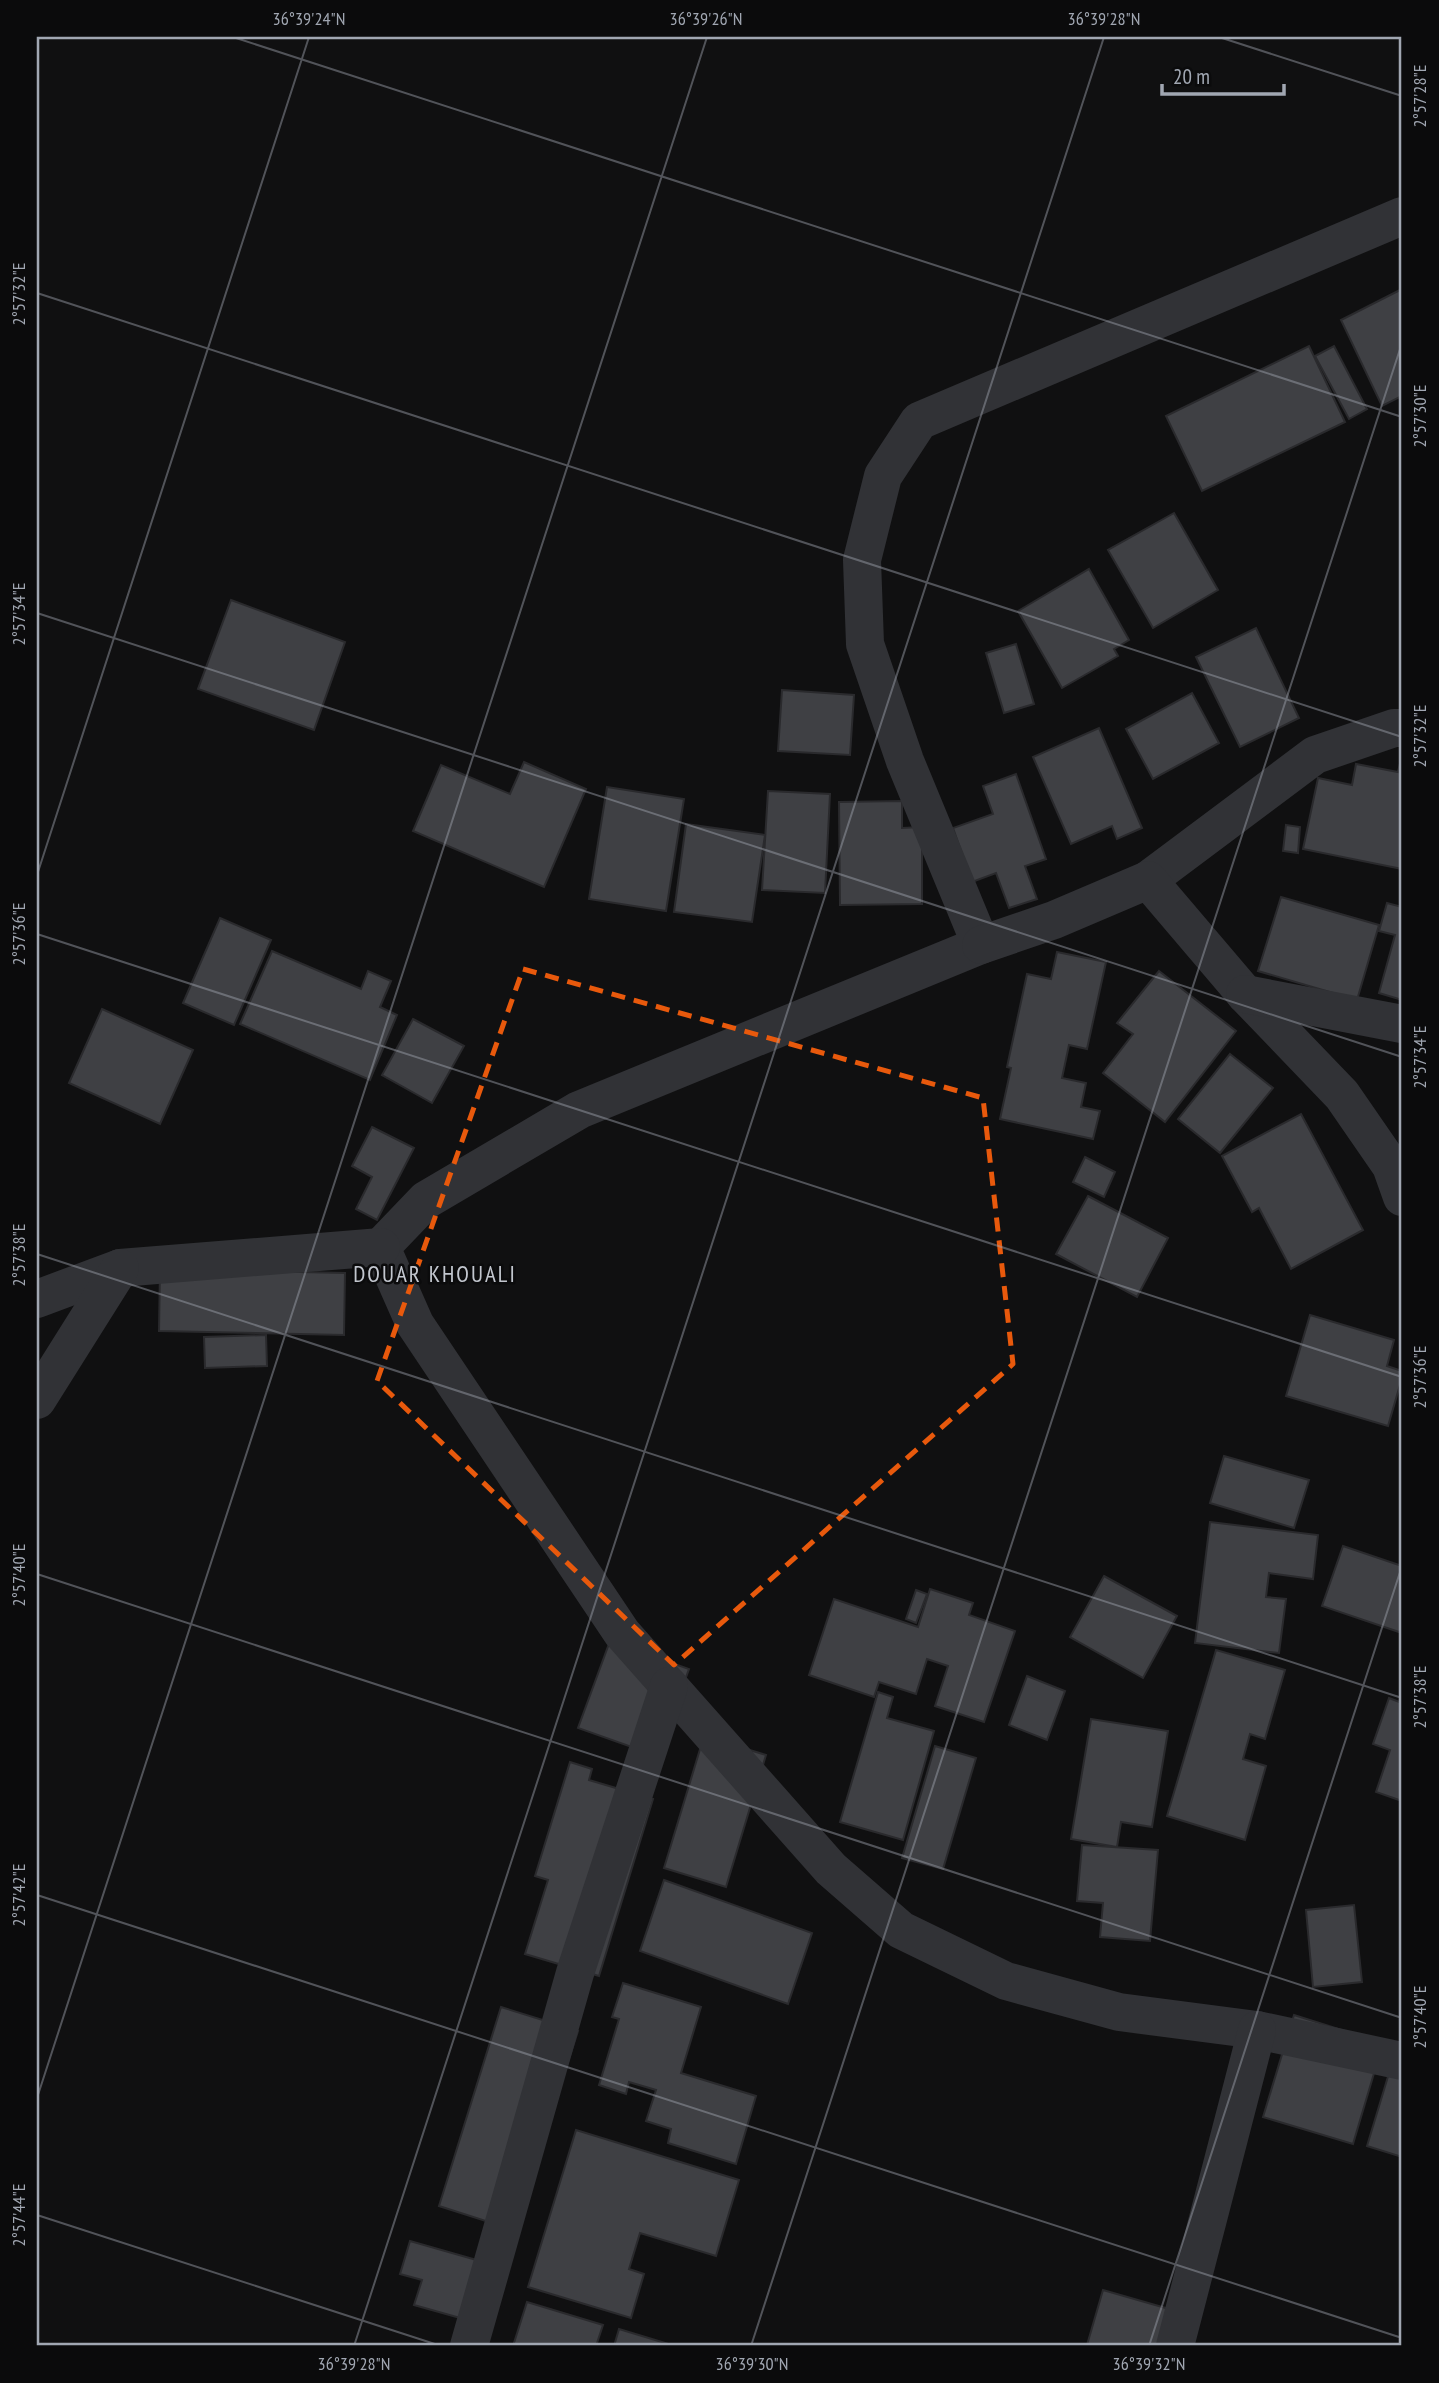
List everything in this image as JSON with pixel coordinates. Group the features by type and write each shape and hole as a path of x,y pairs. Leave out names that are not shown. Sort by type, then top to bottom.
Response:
{"street":[{"path":"981,945 905,761 865,644 862,560 883,476 919,421 1402,216"},
{"path":"37,1299 120,1268 381,1247 426,1200 579,1110 981,945 1054,920 1148,880 1315,755 1394,728 1402,728"},
{"path":"1148,880 1245,994 1342,1096 1391,1166 1402,1196"},
{"path":"1245,994 1402,1024"},
{"path":"381,1247 415,1324 622,1633 831,1869 901,1930 1006,1981 1119,2012 1257,2030 1402,2061"},
{"path":"37,1400 120,1268"},
{"path":"469,2346 575,1973 669,1686"},
{"path":"1175,2346 1257,2030"}],"highlighted area":[{"path":"523,969 983,1098 1013,1364 674,1665 377,1381"}],"building":[{"path":"1402,289 1402,396 1382,406 1341,320"},
{"path":"1309,346 1345,422 1202,491 1166,416"},
{"path":"1334,346 1367,409 1349,419 1315,356"},
{"path":"1174,513 1218,590 1153,628 1108,550"},
{"path":"1089,569 1129,640 1114,649 1118,656 1062,688 1018,611"},
{"path":"231,600 345,642 314,730 198,689"},
{"path":"1256,628 1299,718 1240,747 1196,657"},
{"path":"1016,644 1034,704 1004,713 986,653"},
{"path":"782,690 854,695 850,755 778,751"},
{"path":"1192,693 1219,743 1153,779 1126,729"},
{"path":"1099,728 1142,828 1117,839 1112,826 1071,844 1033,757"},
{"path":"1401,759 1402,869 1303,849 1318,778 1352,785 1356,764 1398,772"},
{"path":"524,762 586,789 544,887 413,831 441,765 510,794"},
{"path":"1016,774 1046,859 1025,866 1037,899 1009,908 996,873 972,882 953,828 993,814 983,786"},
{"path":"607,787 684,799 666,911 589,899"},
{"path":"768,791 830,794 825,893 762,890"},
{"path":"902,801 902,828 922,827 922,904 840,905 839,802"},
{"path":"686,824 765,835 752,922 674,912"},
{"path":"1286,825 1300,827 1298,853 1283,851"},
{"path":"1281,897 1379,925 1357,1000 1258,971"},
{"path":"1387,903 1402,907 1402,1000 1379,993 1395,935 1379,931"},
{"path":"220,918 271,940 234,1025 183,1003"},
{"path":"272,951 361,989 368,971 391,981 380,1007 397,1015 370,1080 240,1024"},
{"path":"1057,952 1106,962 1087,1049 1069,1045 1062,1078 1086,1083 1081,1107 1100,1111 1093,1139 1000,1119 1011,1068 1007,1067 1027,974 1051,979"},
{"path":"1159,971 1236,1031 1165,1122 1103,1073 1133,1034 1117,1023"},
{"path":"102,1009 193,1050 160,1124 69,1083"},
{"path":"413,1019 464,1046 432,1103 382,1075"},
{"path":"1230,1054 1273,1088 1220,1153 1178,1119"},
{"path":"1301,1114 1363,1230 1291,1269 1259,1208 1252,1212 1222,1156"},
{"path":"372,1127 414,1148 377,1220 356,1209 372,1177 352,1166"},
{"path":"1085,1157 1115,1172 1104,1197 1073,1182"},
{"path":"1088,1196 1168,1238 1137,1297 1056,1254"},
{"path":"160,1269 345,1273 344,1335 159,1331"},
{"path":"1310,1315 1394,1340 1387,1366 1402,1371 1402,1378 1388,1426 1286,1396"},
{"path":"266,1335 267,1366 205,1368 204,1337"},
{"path":"1224,1456 1309,1480 1294,1528 1210,1503"},
{"path":"1210,1522 1318,1535 1313,1579 1269,1573 1266,1597 1286,1599 1279,1653 1195,1643"},
{"path":"1343,1546 1402,1566 1402,1633 1322,1606"},
{"path":"1104,1576 1177,1616 1143,1678 1070,1637"},
{"path":"930,1589 973,1603 969,1615 1015,1631 984,1722 935,1706 948,1666 927,1659 916,1694 879,1682 874,1697 809,1675 834,1599 918,1627"},
{"path":"916,1590 927,1594 916,1623 906,1619"},
{"path":"610,1641 689,1669 657,1756 578,1728"},
{"path":"1216,1650 1285,1670 1265,1739 1250,1734 1243,1759 1266,1766 1245,1840 1167,1816"},
{"path":"1027,1676 1065,1691 1047,1740 1009,1725"},
{"path":"878,1692 893,1697 887,1718 934,1731 903,1840 840,1822"},
{"path":"1389,1698 1402,1703 1402,1801 1376,1792 1390,1750 1373,1744"},
{"path":"1091,1719 1168,1731 1152,1827 1121,1822 1117,1847 1071,1839"},
{"path":"704,1736 766,1755 726,1887 664,1868"},
{"path":"935,1746 976,1758 943,1869 902,1858"},
{"path":"570,1762 592,1769 589,1780 653,1799 599,1976 525,1954 548,1880 535,1876"},
{"path":"1082,1845 1158,1850 1150,1941 1100,1937 1103,1903 1077,1901"},
{"path":"664,1880 812,1933 788,2004 640,1951"},
{"path":"1354,1905 1362,1982 1313,1987 1306,1910"},
{"path":"623,1983 701,2007 681,2073 756,2096 736,2164 668,2143 671,2129 646,2121 656,2090 629,2082 626,2094 599,2085 619,2019 612,2017"},
{"path":"501,2007 578,2031 514,2230 439,2206"},
{"path":"1294,2015 1383,2043 1353,2144 1263,2117"},
{"path":"1396,2050 1402,2052 1402,2157 1367,2146"},
{"path":"576,2130 739,2180 716,2256 640,2233 629,2269 644,2274 631,2318 528,2287"},
{"path":"410,2241 501,2267 485,2325 414,2305 422,2280 400,2274"},
{"path":"1103,2290 1190,2315 1180,2346 1087,2345"},
{"path":"527,2302 603,2325 596,2346 513,2346"},
{"path":"619,2329 675,2346 614,2346"}],"district":[{"name":"DOUAR KHOUALI","path":"435,1273"}]}
